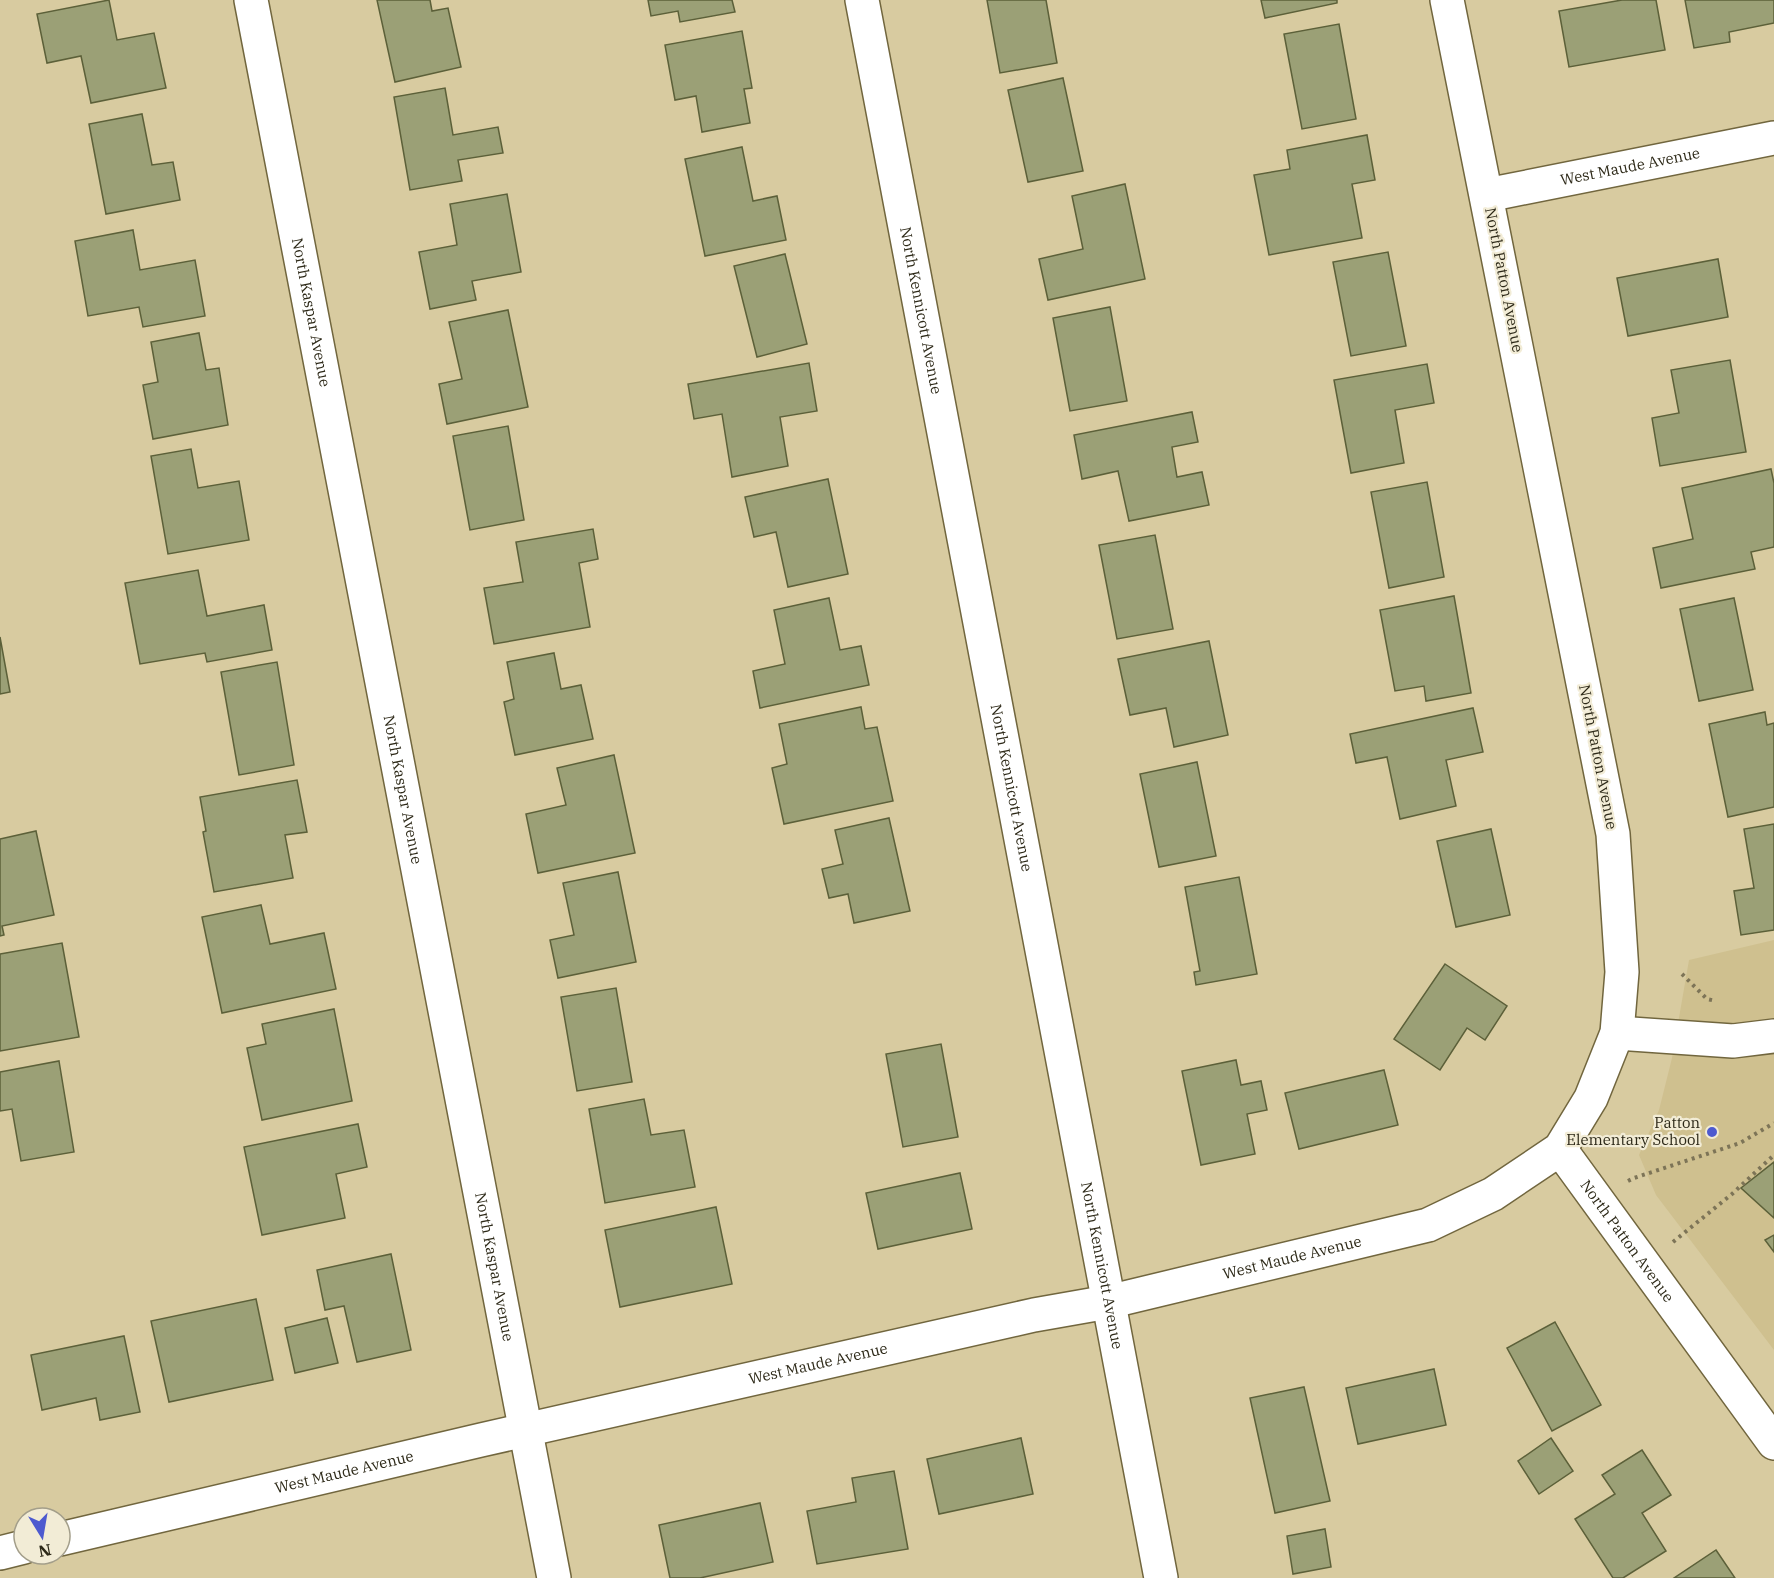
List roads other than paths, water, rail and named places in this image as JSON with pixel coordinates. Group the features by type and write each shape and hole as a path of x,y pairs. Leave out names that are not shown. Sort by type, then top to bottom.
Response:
{"street":[{"name":"North Kaspar Avenue","path":"251,0 554,1578"},
{"name":"North Kennicott Avenue","path":"862,0 1161,1578"},
{"name":"North Patton Avenue","path":"1447,0 1613,834 1622,972 1617,1033 1591,1098 1560,1149 1774,1443"},
{"name":"West Maude Avenue","path":"1487,195 1774,138"},
{"path":"1617,1033 1733,1041 1774,1036"},
{"name":"West Maude Avenue","path":"72,1536 1023,1317 1108,1302 1428,1225 1493,1194 1560,1149"}],"place":[{"name":"Patton Elementary School","path":"1712,1132"}]}
